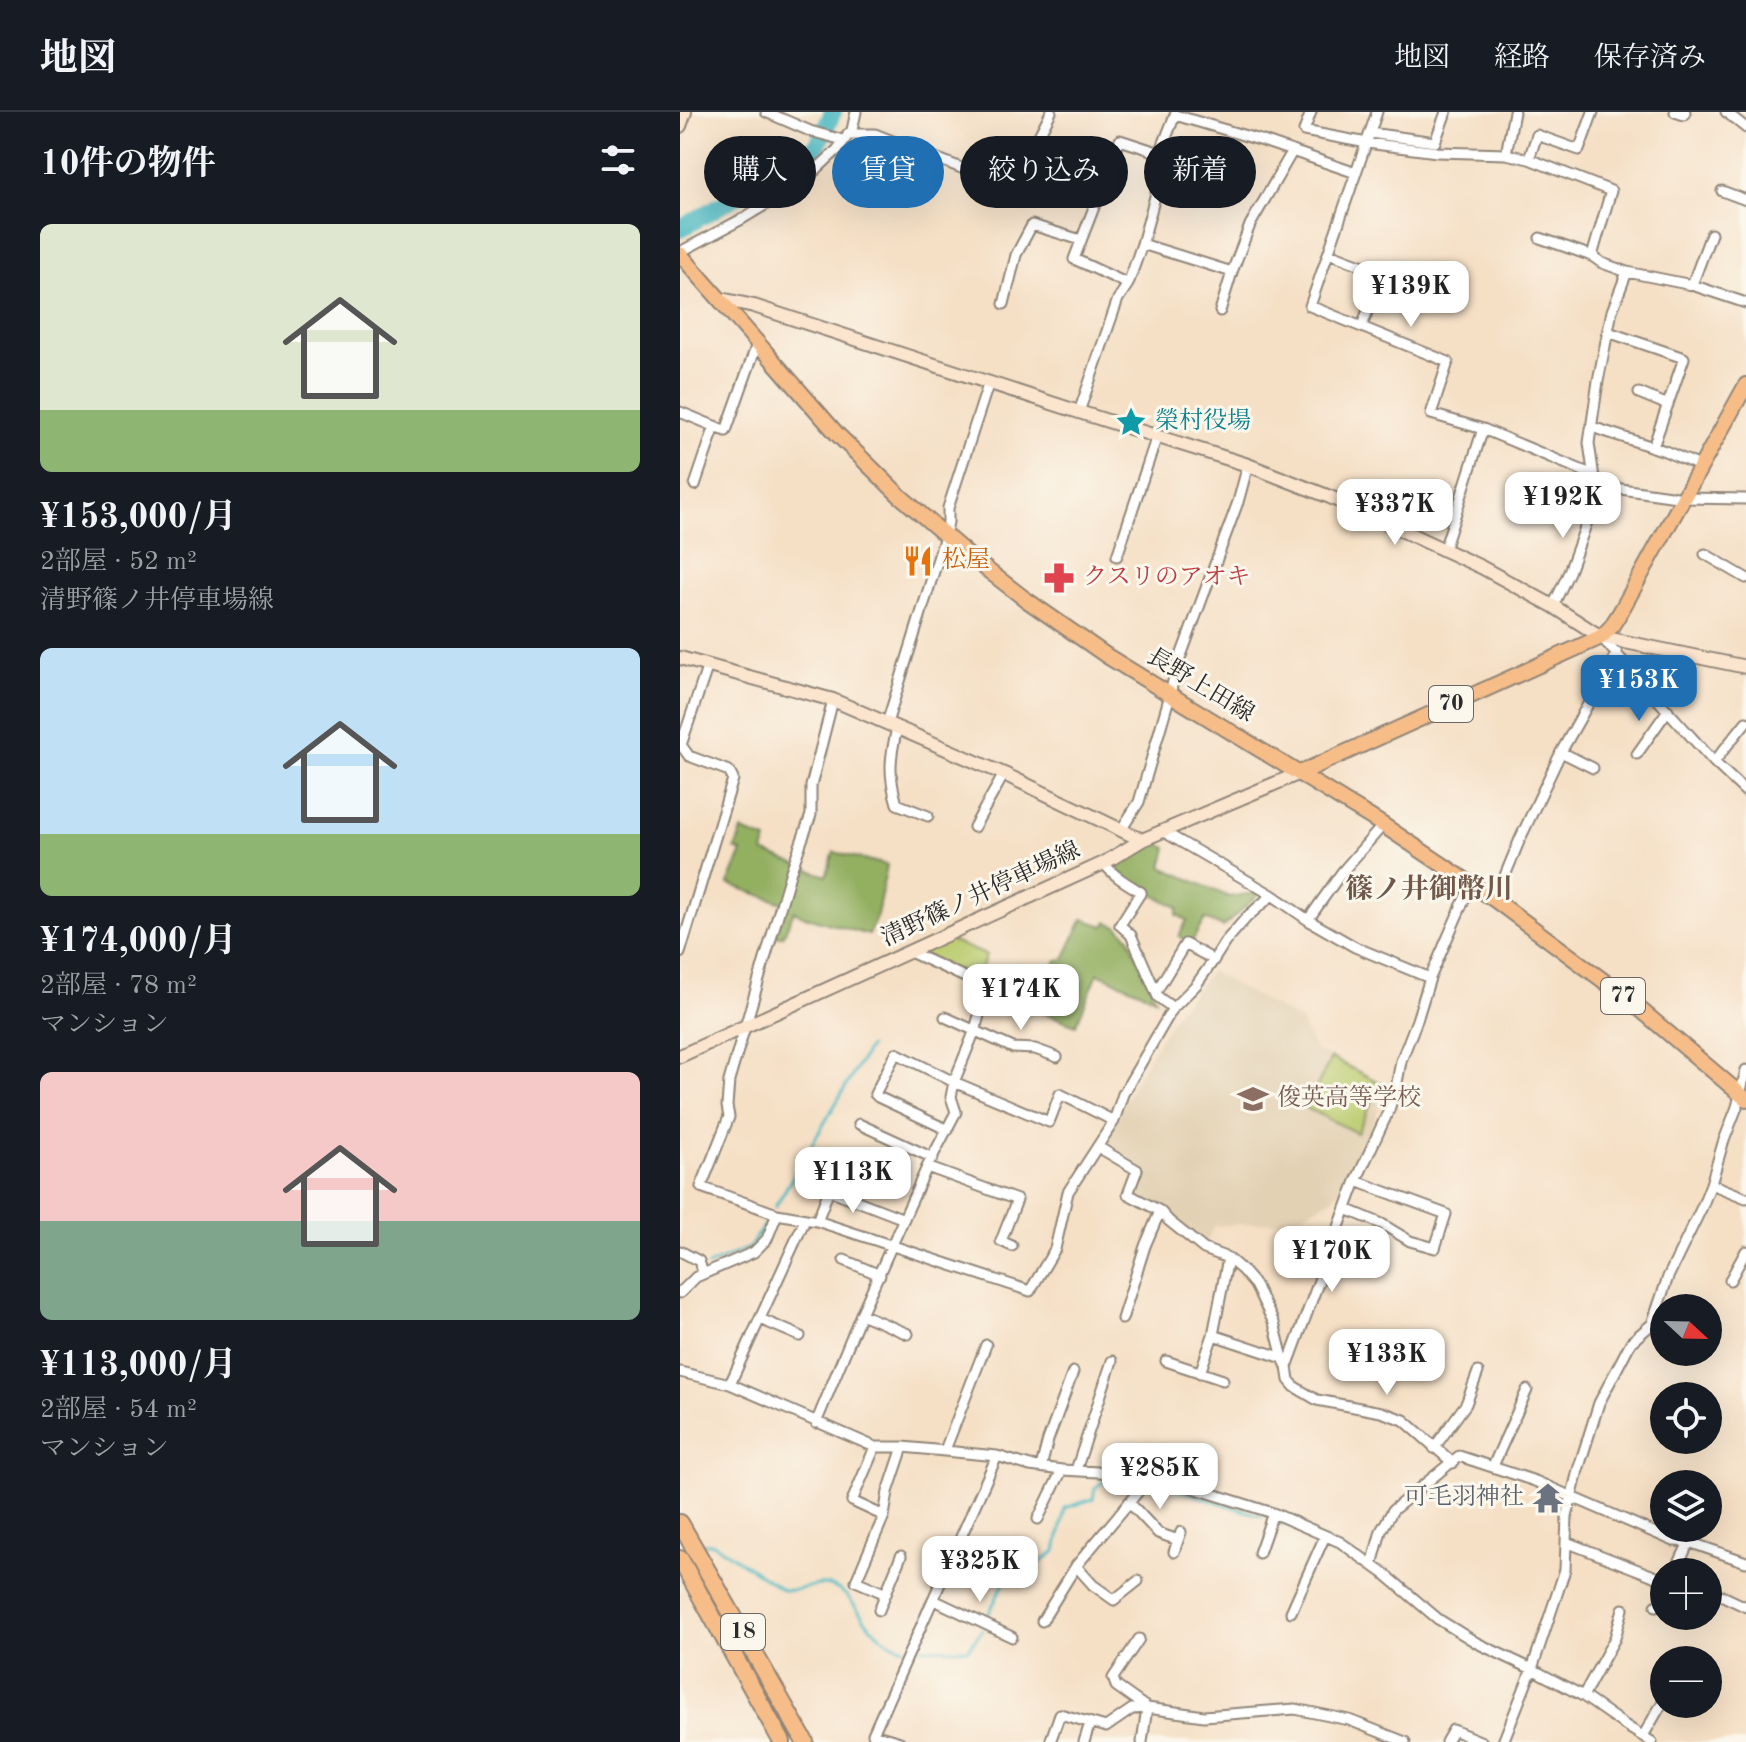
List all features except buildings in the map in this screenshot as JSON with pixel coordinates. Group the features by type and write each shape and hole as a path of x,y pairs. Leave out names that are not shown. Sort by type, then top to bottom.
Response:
{"highway":[{"name":"18","path":"680,1523 805,1742"},
{"name":"18","path":"680,1559 782,1742"}],"main road":[{"name":"長野上田線","path":"680,253 837,434 899,495 968,555 1035,607 1107,656 1383,825 1495,900 1628,999 1743,1096"},
{"name":"70","path":"1300,773 1601,637 1621,611 1746,385"}],"street":[{"path":"680,126 685,112"},
{"path":"766,112 810,131 840,136"},
{"path":"847,136 852,130 856,112"},
{"path":"944,161 1012,188 1051,112"},
{"path":"1311,112 1304,131 1435,142 1446,112"},
{"path":"1377,112 1310,306 1448,362 1431,414 1483,429 1593,475"},
{"path":"1506,154 1514,112"},
{"path":"1529,159 1537,135 1579,150 1593,112"},
{"path":"1675,112 1684,115 1685,112"},
{"path":"1726,112 1746,128"},
{"path":"1164,136 1170,114 1356,173"},
{"path":"856,136 880,136"},
{"path":"1368,138 1445,153 1506,154 1529,159 1611,191 1592,256"},
{"path":"1128,284 1074,259 1120,140 1144,148"},
{"path":"1220,311 1250,225 1292,152"},
{"path":"680,253 803,182 832,155"},
{"path":"1722,191 1746,200"},
{"path":"1079,412 1118,299 1128,284 1152,208"},
{"path":"1004,304 1016,255 1032,225 1081,240"},
{"path":"1692,285 1711,234"},
{"path":"1540,238 1627,272 1692,285 1746,303"},
{"path":"1142,244 1232,272"},
{"path":"1329,253 1382,273 1362,326"},
{"path":"1627,272 1612,311 1589,443 1593,475 1600,486 1684,498 1746,499"},
{"path":"721,299 754,306 1248,465 1330,497 1444,550 1553,606 1601,637 1714,762 1746,792"},
{"path":"1608,332 1684,358 1653,447"},
{"path":"680,412 726,431 757,344"},
{"path":"928,816 897,804 891,785 892,725 945,536 948,508 989,382"},
{"path":"1639,393 1668,405"},
{"path":"695,485 715,426"},
{"path":"1592,427 1702,467"},
{"path":"1444,550 1483,429"},
{"path":"1117,556 1157,436"},
{"path":"1121,830 1139,802 1175,672 1238,502 1248,465"},
{"path":"1553,606 1569,572 1600,486"},
{"path":"1705,554 1746,578"},
{"path":"1601,637 1746,667"},
{"path":"1495,900 1561,752 1617,653"},
{"path":"680,658 833,700 1004,774 1142,840"},
{"path":"680,953 733,779 729,771 689,756 681,745 708,665"},
{"path":"833,700 811,786 811,815 791,871 729,1081 729,1117 701,1187 777,1214 817,1221 894,1245 1030,1291 1055,1249 1068,1192 1114,1121 1123,1094 1173,1008 1196,985 1225,942 1272,895"},
{"path":"1637,754 1668,710"},
{"path":"1714,762 1746,722"},
{"path":"1561,752 1593,768"},
{"name":"清野篠ノ井停車場線","path":"680,1056 1104,863 1142,840 1300,773"},
{"path":"974,827 1004,774"},
{"path":"1308,920 1342,872 1383,825"},
{"path":"1164,832 1355,947 1430,978"},
{"path":"1104,863 1141,892 1120,925 1131,935 1158,997 1173,1008"},
{"path":"1285,1362 1356,1181 1389,1110 1401,1061 1430,978 1471,884"},
{"path":"1156,992 1185,944 1207,956"},
{"path":"816,1423 861,1314 956,1112 951,1097 954,1082 975,1030 986,990 984,986 910,952"},
{"path":"945,1017 1013,1048 1035,1049 1057,1057"},
{"path":"948,1130 875,1094 896,1053 954,1082 1049,1122 1060,1094 1114,1121"},
{"path":"1503,1742 1532,1669 1565,1570 1571,1495 1599,1403 1631,1342 1652,1324 1668,1277 1711,1184 1723,1143 1743,1096 1746,1070"},
{"path":"859,1124 930,1163 1017,1200 1001,1241 1012,1246"},
{"path":"1098,1147 1137,1170 1128,1194 1160,1211 1204,1249 1228,1258 1242,1270 1258,1290 1274,1323 1289,1380 1295,1387 1317,1400 1381,1412 1404,1420 1453,1463"},
{"path":"1346,1209 1382,1224 1410,1241 1435,1248 1446,1214 1356,1181"},
{"path":"1711,1184 1746,1198"},
{"path":"817,1221 829,1190 904,1219"},
{"path":"1122,1319 1145,1246 1160,1211"},
{"path":"680,1293 696,1277 754,1252 767,1239 777,1214"},
{"path":"730,1384 805,1220"},
{"path":"680,1251 699,1261 703,1274"},
{"path":"1730,1280 1746,1251"},
{"path":"1200,1373 1213,1335 1228,1258"},
{"path":"844,1260 880,1275"},
{"path":"861,1314 908,1334"},
{"path":"760,1319 800,1336"},
{"path":"1213,1335 1285,1362"},
{"path":"945,1450 986,1345"},
{"path":"1076,1470 1112,1361"},
{"path":"1166,1361 1223,1380"},
{"path":"680,1372 730,1384 875,1447 997,1456 1030,1466 1062,1470 1152,1475 1273,1513 1340,1542 1438,1619 1477,1643 1583,1696 1648,1739 1657,1718"},
{"path":"1041,1467 1073,1372"},
{"path":"1434,1448 1466,1404 1478,1372"},
{"path":"1493,1466 1527,1390"},
{"path":"875,1447 852,1501 884,1516"},
{"path":"886,1594 856,1581 884,1516 888,1492 903,1447"},
{"path":"900,1742 873,1734 997,1456"},
{"path":"1372,1565 1381,1531 1393,1510 1459,1456 1571,1495 1650,1530"},
{"path":"1038,1519 1062,1470"},
{"path":"1042,1621 1076,1566 1152,1475"},
{"path":"1129,1502 1158,1533 1180,1536 1174,1552"},
{"path":"1259,1553 1273,1513"},
{"path":"1291,1612 1325,1536"},
{"path":"1566,1542 1650,1575"},
{"path":"1682,1558 1689,1542 1746,1562"},
{"path":"879,1610 901,1556"},
{"path":"1076,1566 1093,1585 1114,1600 1138,1581"},
{"path":"1722,1596 1746,1607"},
{"path":"934,1600 1012,1636"},
{"path":"1583,1696 1615,1638 1623,1609"},
{"path":"1139,1639 1113,1678 1116,1686 1147,1708"},
{"path":"1142,1742 1147,1708"},
{"path":"1050,1742 1060,1714 1106,1727 1132,1709 1147,1708 1204,1716 1295,1709 1349,1720 1393,1740 1405,1742"},
{"path":"1084,1742 1090,1723"},
{"path":"1446,1742 1453,1730 1482,1742"}],"shaded area":[{"name":"俊英高等学校","path":"1211,971 1301,1021 1315,1050 1386,1084 1350,1178 1331,1199 1287,1221 1214,1226 1205,1246 1128,1194 1139,1170 1100,1150 1140,1072 1175,1014"}],"green space":[{"path":"742,831 767,840 763,852 826,876 834,852 887,865 877,915 869,935 794,911 783,936 774,936 783,903 728,884 742,852 735,849"},
{"path":"1158,843 1167,848 1162,867 1229,897 1261,892 1223,927 1205,919 1191,943 1179,936 1187,920 1177,915 1178,907 1144,890 1111,867"},
{"path":"1083,919 1104,926 1107,922 1118,926 1129,937 1155,998 1098,973 1076,1025 1028,1007 1038,977 1048,980 1057,960 1063,961"},
{"path":"947,939 986,955 977,980 919,953"},
{"path":"1331,1058 1381,1083 1357,1133 1306,1108"}],"waterway":[{"path":"680,229 771,176 802,164 819,142 833,112"},
{"path":"775,1207 869,1047"},
{"path":"708,1266 750,1247 768,1219"},
{"path":"987,1617 1014,1563 1038,1564 1056,1551 1065,1508 1093,1499 1095,1488 1110,1476"},
{"path":"1117,1477 1137,1480"},
{"path":"1156,1483 1262,1516"},
{"path":"1277,1522 1304,1531"},
{"path":"702,1544 714,1544 783,1590 821,1585 838,1589 879,1635 904,1648"},
{"path":"921,1648 968,1649 982,1630"}],"place":[{"name":"榮村役場","path":"1131,422"},
{"name":"松屋","path":"918,561"},
{"name":"クスリのアオキ","path":"1059,578"},
{"name":"俊英高等学校","path":"1253,1099"},
{"name":"可毛羽神社","path":"1548,1498"}],"district":[{"name":"篠ノ井御幣川","path":"1429,891"}]}
